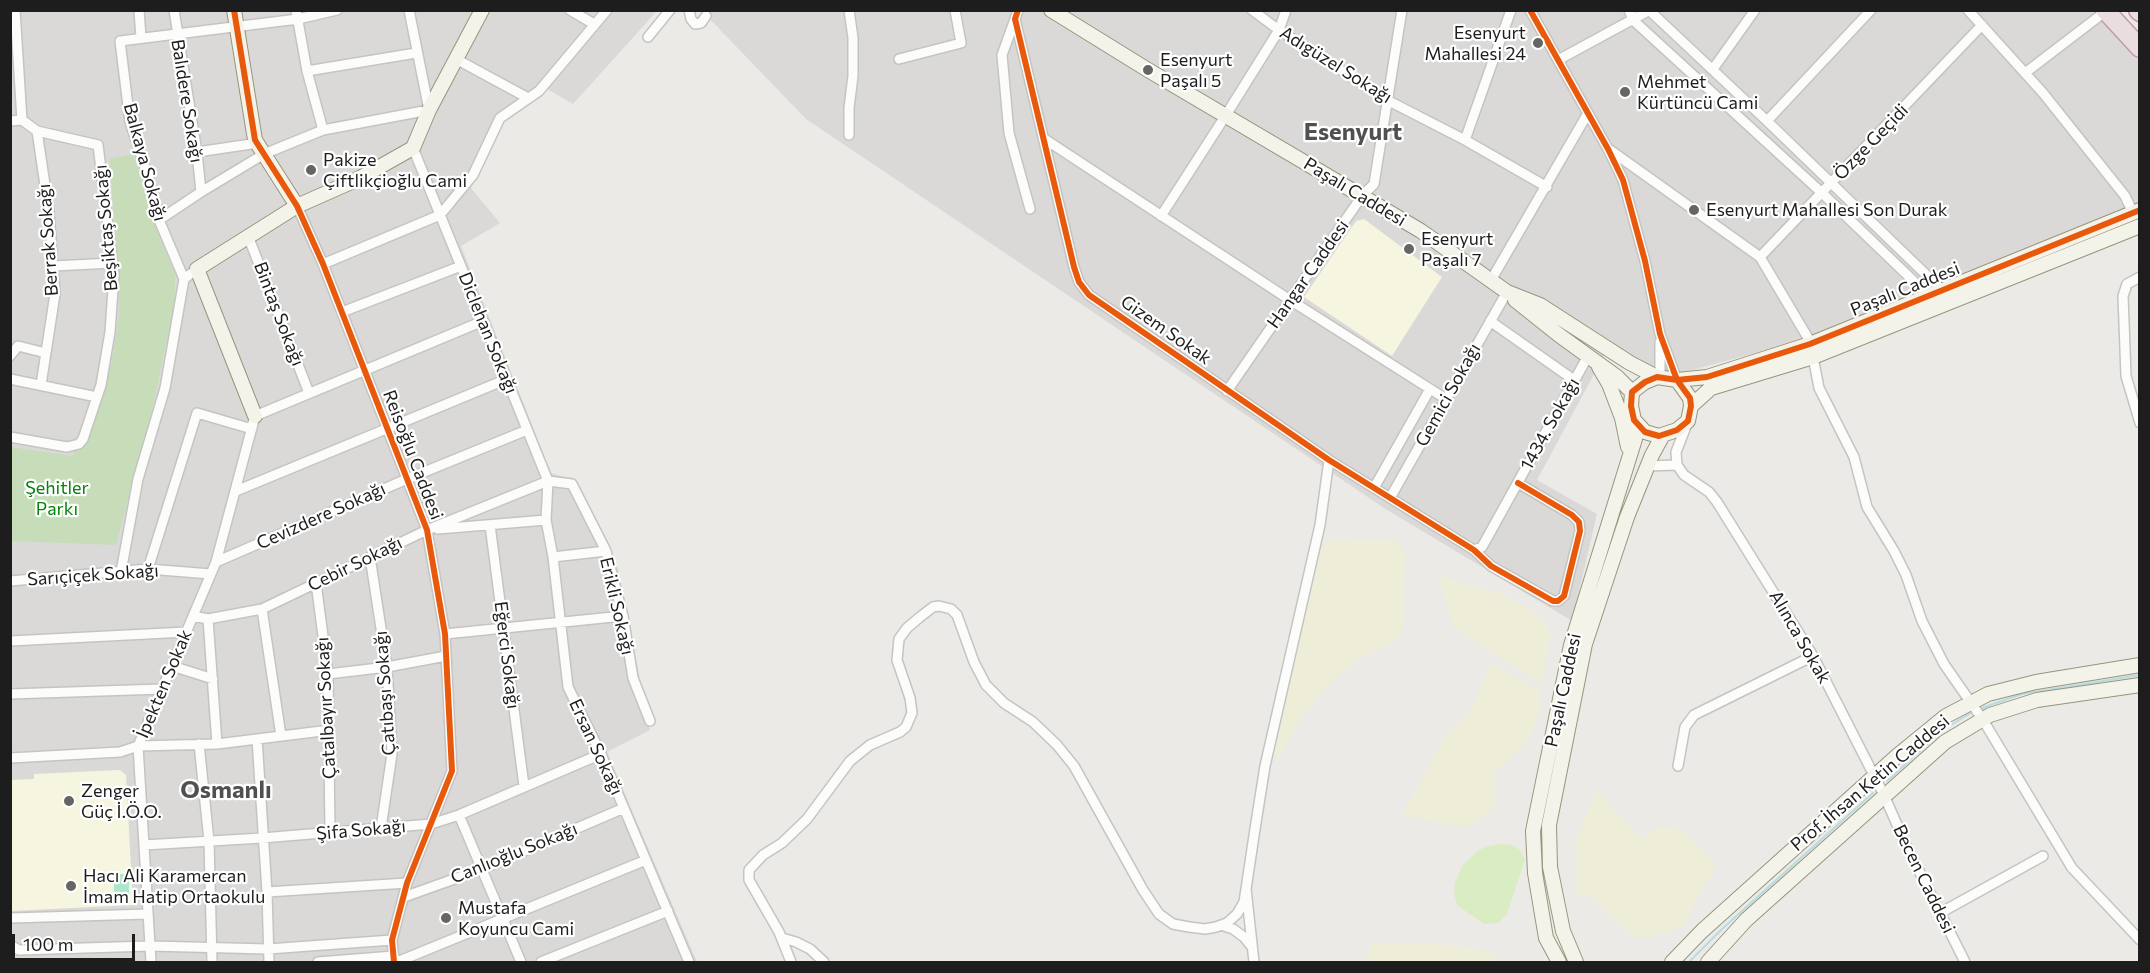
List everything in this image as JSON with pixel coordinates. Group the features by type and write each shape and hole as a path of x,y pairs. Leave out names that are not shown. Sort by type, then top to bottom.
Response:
{"highway":[{"path":"2116,10 2139,36"},
{"path":"2106,11 2139,48"}],"street":[{"path":"15,10 22,120"},
{"path":"139,10 141,38 337,10"},
{"name":"Balıdere Sokağı","path":"174,10 197,152 201,192"},
{"name":"Reisoğlu Caddesi","path":"234,10 255,140 297,206 323,264 427,530 445,634 452,771 407,883 392,940 395,960"},
{"path":"409,10 429,110"},
{"path":"570,10 594,24"},
{"path":"323,264 440,215 472,175 500,118 539,91 606,10"},
{"path":"648,37 670,10"},
{"path":"689,10 695,24 701,23 706,16"},
{"path":"849,10 853,39 853,76 849,108 849,135"},
{"path":"899,59 961,43 955,10"},
{"name":"Paşalı Caddesi","path":"1050,10 1421,231 1490,282 1507,292 1540,305 1630,363 1659,377"},
{"name":"Adıgüzel Sokağı","path":"1252,10 1387,100 1465,140 1547,187"},
{"path":"1161,216 1227,116 1279,30 1286,10"},
{"name":"Hangar Caddesi","path":"1227,391 1362,196 1374,184 1402,10"},
{"path":"1465,140 1510,10"},
{"path":"1530,10 1608,148 1623,180 1645,261 1660,334 1677,380 1690,398 1688,421 1676,452 1677,465 1647,466"},
{"path":"1629,10 1634,20 1822,193 1926,292 1927,297"},
{"path":"1713,69 1755,10"},
{"path":"1767,121 1870,10"},
{"path":"1968,10 2043,93 2136,212"},
{"path":"1558,60 1650,11 1942,290"},
{"path":"2025,73 2106,11"},
{"path":"121,572 138,479 165,388 184,279 297,206 358,179 413,148 429,110 478,14"},
{"path":"297,15 307,71 323,130"},
{"path":"1016,15 1002,55 1009,133 1030,209"},
{"name":"Gizem Sokak","path":"1016,15 1074,267 1079,282 1089,295 1329,460 1474,550 1491,566 1553,601 1560,600 1564,596 1580,531 1579,522 1572,515 1518,483"},
{"name":"Özge Geçidi","path":"1760,257 1982,25"},
{"name":"Balkaya Sokağı","path":"141,38 120,41 130,122 159,220 184,279"},
{"path":"307,71 416,53"},
{"path":"456,59 528,98"},
{"path":"197,152 261,148 323,130 429,110"},
{"path":"1490,282 1588,113"},
{"path":"10,121 22,120 37,131"},
{"name":"Beşiktaş Sokağı","path":"10,437 67,447 74,446 83,439 97,397 110,332 114,275 98,145 37,131"},
{"name":"Berrak Sokağı","path":"37,131 49,212 55,294 41,385"},
{"path":"1043,138 1446,399"},
{"path":"159,220 261,148"},
{"name":"Diclehan Sokağı","path":"413,148 548,481 546,520"},
{"path":"1608,148 1760,257 1810,346 1819,388 1854,457 1867,507 1902,567 1922,621 1944,664 1983,720 2072,868 2139,940"},
{"name":"Paşalı Caddesi","path":"1691,406 1711,388 1942,290 2136,212"},
{"name":"Paşalı Caddesi","path":"1677,380 1707,377 1810,346 2139,226"},
{"name":"Bintaş Sokağı","path":"248,236 309,393"},
{"path":"52,266 112,263"},
{"path":"342,312 461,266"},
{"path":"197,269 254,423"},
{"path":"2139,278 2127,284 2123,296 2126,376 2139,423"},
{"path":"1507,292 1559,335 1617,377 1632,392"},
{"name":"Gemici Sokağı","path":"1390,498 1507,292"},
{"path":"148,569 197,413 254,423 309,393 483,321"},
{"path":"1490,321 1574,380"},
{"path":"1659,377 1660,334"},
{"path":"10,356 18,346 46,353"},
{"path":"1592,360 1609,384 1623,418 1630,455"},
{"name":"1434. Sokağı","path":"1474,550 1482,547 1574,380 1592,360"},
{"path":"1677,380 1659,377 1645,382 1632,392 1631,405 1634,420 1645,432 1659,436 1677,430 1688,421"},
{"path":"10,379 97,397"},
{"path":"236,491 507,379"},
{"path":"1374,488 1430,389"},
{"name":"Paşalı Caddesi","path":"1560,963 1546,938 1535,873 1533,831 1571,645 1635,439 1634,420"},
{"name":"İpekten Sokak","path":"151,963 138,746 216,562 254,423"},
{"name":"Cevizdere Sokağı","path":"216,562 527,430"},
{"name":"Paşalı Caddesi","path":"1576,963 1563,931 1550,867 1548,825 1585,644 1627,517 1662,435"},
{"path":"791,963 782,938 749,880 749,870 763,855 783,843 807,819 850,761 870,745 906,727 912,713 910,698 897,660 899,639 907,628 920,617 933,607 939,606 951,609 957,615 974,662 986,685 1004,703 1033,722 1057,745 1074,766 1143,890 1159,914 1173,924 1205,929 1227,923 1237,914 1244,902 1265,766 1320,525 1329,460"},
{"name":"Alınca Sokak","path":"1677,465 1684,475 1709,492 1717,502 1813,656 1884,795"},
{"name":"Cebir Sokağı","path":"193,616 208,619 262,609 427,530 548,481"},
{"name":"Erikli Sokağı","path":"548,481 572,484 606,551 622,616 633,678 650,721"},
{"path":"427,530 546,520"},
{"name":"Ersan Sokağı","path":"546,520 553,557 568,687 601,754 689,962"},
{"name":"Eğerci Sokağı","path":"490,525 524,786"},
{"path":"553,557 606,551"},
{"name":"Çatıbaşı Sokağı","path":"370,557 387,667 392,754 381,828"},
{"name":"Sarıçiçek Sokağı","path":"10,581 148,569 211,574"},
{"name":"Çatalbayır Sokağı","path":"316,583 328,674 330,833"},
{"path":"262,609 281,736"},
{"path":"445,634 622,616"},
{"path":"208,619 217,744"},
{"path":"10,640 186,632"},
{"path":"328,674 387,667 446,656"},
{"path":"1678,766 1685,727 1694,715 1813,656"},
{"name":"Prof. İhsan Ketin Caddesi","path":"1672,963 1702,931 1873,777 1946,716 1988,694 2036,682 2139,665"},
{"path":"172,666 213,679"},
{"name":"Prof. İhsan Ketin Caddesi","path":"1708,963 1746,920 1945,742 1990,715 2037,700 2139,685"},
{"path":"10,694 162,689"},
{"path":"10,758 120,752 138,746 217,744 330,730"},
{"path":"257,739 267,892 269,963"},
{"path":"200,744 209,841 212,963"},
{"name":"Şifa Sokağı","path":"144,845 431,824 459,815 601,754"},
{"name":"Becen Caddesi","path":"1884,795 1905,843 1965,963"},
{"name":"Canlıoğlu Sokağı","path":"404,897 482,869 624,808"},
{"path":"459,815 521,963"},
{"path":"1940,913 2043,856"},
{"path":"318,963 395,960 646,860"},
{"path":"267,892 407,883"},
{"path":"1246,889 1254,963"},
{"path":"541,963 668,911"},
{"path":"10,918 148,914"},
{"path":"1221,925 1233,929 1252,947"},
{"path":"782,938 796,942 810,950 824,963"},
{"path":"10,945 19,951 150,946 268,949 392,940"},
{"path":"19,951 20,963"}],"shaded area":[{"path":"10,11 657,11 573,104 547,89 533,101 504,118 471,188 500,223 461,246 551,473 574,480 617,564 650,730 607,752 697,962 11,962"},
{"path":"702,11 2101,11 2139,55 2139,206 1814,337 1674,375 1606,352 1537,480 1597,514 1572,621 1384,508 806,119"},
{"path":"1364,219 1442,277 1392,356 1304,297 1356,221"},
{"path":"1392,539 1400,543 1405,553 1401,634 1392,644 1357,660 1333,680 1303,715 1278,759 1274,750 1323,541"},
{"path":"1439,576 1503,594 1530,610 1545,623 1551,636 1541,683 1452,626"},
{"path":"1499,666 1510,676 1540,690 1539,711 1530,736 1520,750 1495,772 1496,806 1467,828 1402,815 1445,738 1471,710 1489,667"},
{"path":"120,770 126,775 133,905 11,911 11,780 34,779 34,774"},
{"path":"1597,790 1641,838 1656,828 1675,828 1687,834 1716,865 1682,927 1638,940 1588,894 1575,896 1576,841"},
{"path":"1372,944 1440,944 1481,950 1497,954 1496,962 1365,962"}],"green space":[{"name":"Şehitler Parkı","path":"132,154 147,187 157,232 175,274 175,300 153,406 116,545 11,541 10,447 72,456 92,425 101,400 112,360 119,315 118,265 109,159"},
{"path":"1501,844 1512,845 1519,849 1525,860 1507,914 1498,923 1484,924 1457,905 1454,893 1455,882 1463,865 1477,851"},
{"path":"114,874 129,874 129,901 114,902"}],"waterway":[{"path":"1982,708 2022,694 2140,675"},
{"path":"1887,781 1943,730 1972,712"},
{"path":"1689,962 1723,928 1873,793"}],"cycle path":[{"path":"234,10 255,140 297,206 323,264 427,530 445,634 452,771 407,883 392,940 394,962"},
{"path":"1018,10 1015,19 1074,267 1079,282 1089,295 1329,460 1474,550 1491,566 1553,601 1558,601 1564,596 1580,531 1579,522 1572,515 1518,483"},
{"path":"1530,10 1623,180 1645,261 1660,334 1677,380 1690,398 1688,421 1677,430 1659,436 1645,432 1634,420 1631,406 1632,392 1645,382 1657,377 1677,380 1707,377 1810,344 2140,210"}],"place":[{"name":"Esenyurt Mahallesi 24","path":"1538,43"},
{"name":"Esenyurt Paşalı 5","path":"1148,70"},
{"name":"Mehmet Kürtüncü Cami","path":"1625,92"},
{"name":"Pakize Çiftlikçioğlu Cami","path":"311,170"},
{"name":"Esenyurt Mahallesi Son Durak","path":"1694,210"},
{"name":"Esenyurt Paşalı 7","path":"1409,249"},
{"name":"Zenger Güç İ.Ö.O.","path":"69,801"},
{"name":"Hacı Ali Karamercan İmam Hatip Ortaokulu","path":"71,886"},
{"name":"Mustafa Koyuncu Cami","path":"446,918"}],"district":[{"name":"Esenyurt","path":"1353,132"},
{"name":"Osmanlı","path":"226,790"}]}
